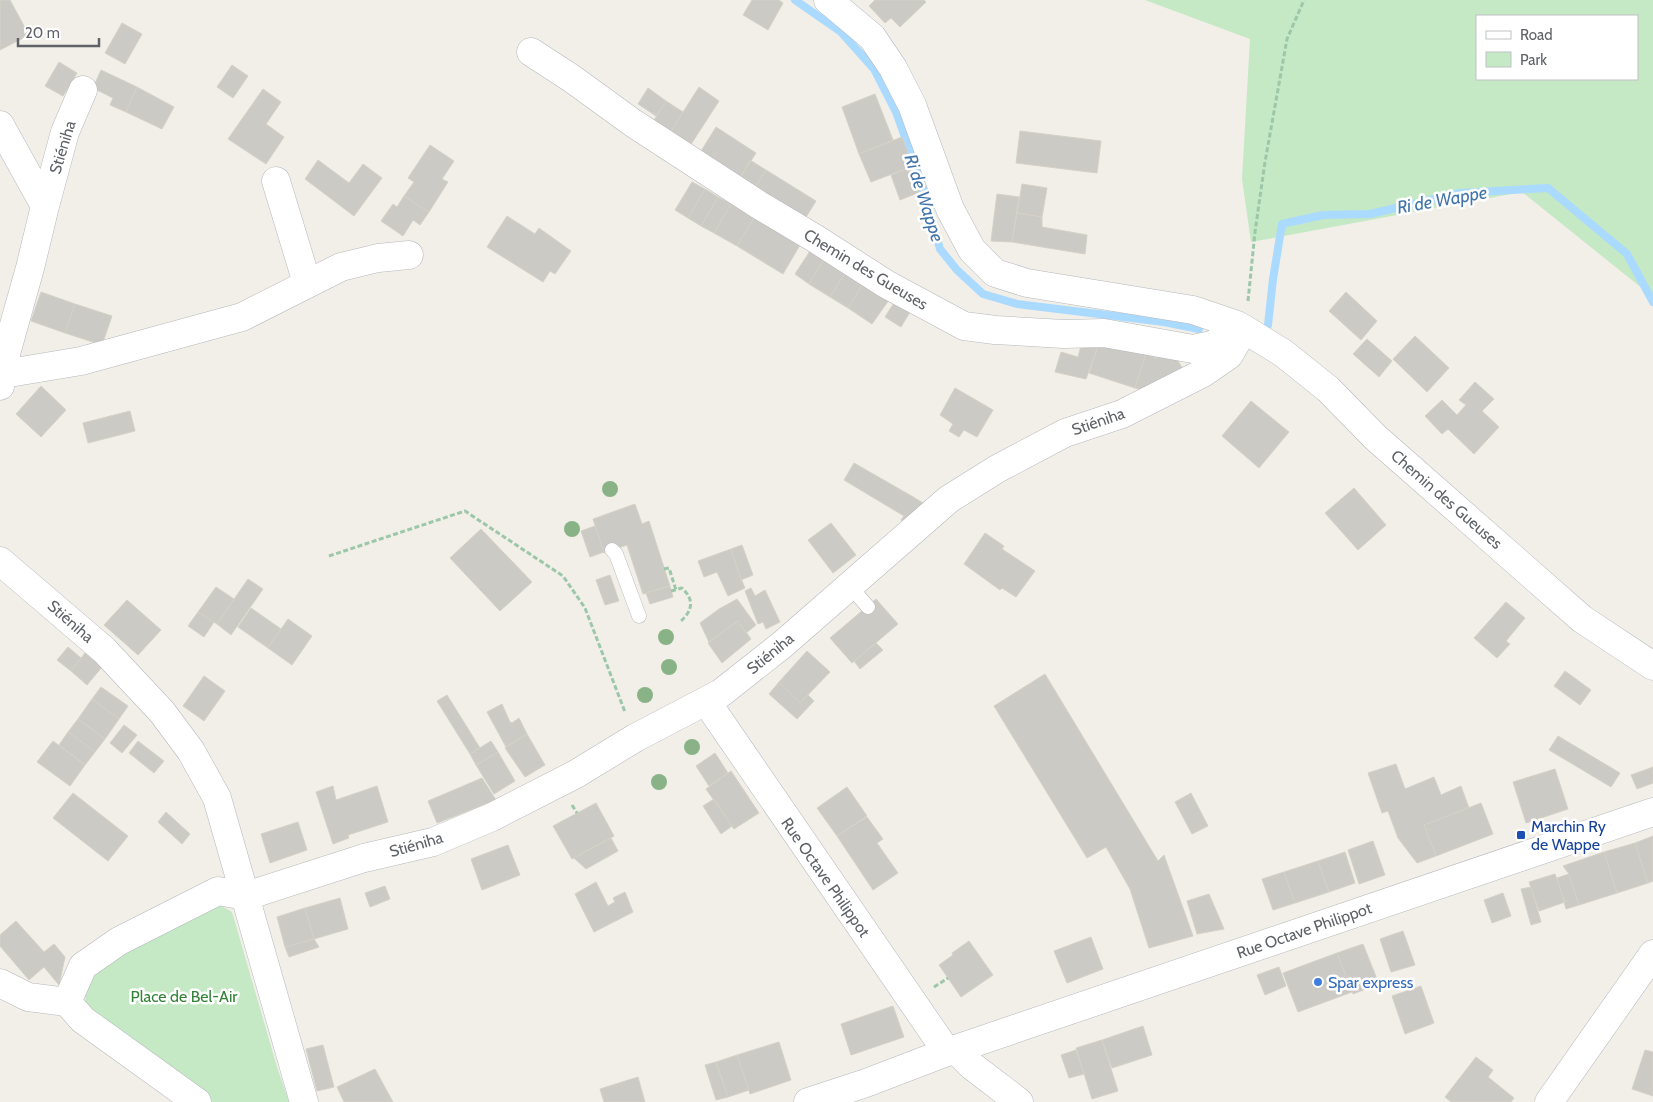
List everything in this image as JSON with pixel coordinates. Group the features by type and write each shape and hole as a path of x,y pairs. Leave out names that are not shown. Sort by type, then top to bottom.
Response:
{"street":[{"name":"Chemin des Gueuses","path":"828,0 872,37 893,68 912,105 950,209 972,250 995,273 1027,283 1193,310 1237,325 1283,352 1328,389 1375,437 1582,619 1653,666"},
{"name":"Chemin des Gueuses","path":"531,52 571,78 633,123 759,206 816,239 886,284 964,326 1064,334 1104,333 1193,349 1212,345 1244,329"},
{"name":"Stiéniha","path":"83,90 65,132 7,350 2,380 81,361 242,316 341,267 378,258 409,255"},
{"name":"Stiéniha","path":"0,125 45,206"},
{"path":"276,181 307,284"},
{"name":"Stiéniha","path":"67,1002 84,966 120,940 218,891 246,896 364,858 433,842 492,817 576,774 635,738 721,693 783,644 949,499 996,469 1065,433 1122,414 1203,373 1229,355 1244,329"},
{"name":"Stiéniha","path":"0,561 104,650 162,712 191,751 217,798 304,1102"},
{"name":"Rue Octave Philippot","path":"706,701 951,1050 1019,1102"},
{"name":"Rue Octave Philippot","path":"808,1102 866,1083 951,1050 1653,812"},
{"path":"1549,1102 1644,981 1653,954"},
{"path":"0,983 28,997 67,1002 83,1020 197,1102"}],"lane":[{"path":"616,551 639,616"},
{"path":"849,586 868,607"}],"path":[{"path":"1244,329 1265,162 1288,39 1304,0"},
{"path":"329,556 464,512 563,576 585,608 635,738"},
{"path":"664,569 669,568 676,590"},
{"path":"671,591 682,588 686,591 691,605 689,614 681,622"}],"green space":[{"path":"1145,0 1653,0 1653,297 1522,192 1251,242 1242,179 1250,39"},
{"name":"Place de Bel-Air","path":"218,904 232,912 289,1102 213,1102 86,1008 85,991 90,976 111,954"}],"building":[{"path":"0,0 10,0 29,35 0,50"},
{"path":"752,0 779,0 783,3 768,30 743,15"},
{"path":"875,0 924,0 926,2 900,27 891,18 885,23 869,6"},
{"path":"122,23 142,34 125,64 105,53"},
{"path":"59,62 77,73 63,96 45,86"},
{"path":"232,65 248,76 233,98 217,87"},
{"path":"101,70 137,87 126,112 110,105 113,98 93,88"},
{"path":"137,87 174,107 162,129 126,112"},
{"path":"699,87 719,101 688,149 668,136"},
{"path":"648,88 666,101 656,116 638,104"},
{"path":"263,89 281,102 266,124 284,137 266,164 228,139"},
{"path":"875,94 893,140 859,154 842,107"},
{"path":"666,101 683,112 668,136 651,125"},
{"path":"716,127 756,153 738,181 698,156"},
{"path":"1020,131 1101,141 1097,173 1016,163"},
{"path":"902,137 913,166 871,182 859,154"},
{"path":"430,145 454,161 442,179 448,182 429,212 404,196 414,182 408,178"},
{"path":"318,160 349,183 363,164 382,178 354,216 305,179"},
{"path":"750,160 766,170 753,191 738,181"},
{"path":"911,167 920,192 900,200 891,175"},
{"path":"766,170 816,201 803,222 753,191"},
{"path":"692,182 705,189 688,218 675,210"},
{"path":"1022,184 1047,188 1042,217 1017,213"},
{"path":"705,189 718,197 701,226 688,218"},
{"path":"997,194 1019,197 1012,242 991,241"},
{"path":"404,196 429,212 420,225 413,220 403,236 381,221 393,204 397,207"},
{"path":"718,197 731,204 714,233 701,226"},
{"path":"731,204 754,218 737,246 714,233"},
{"path":"1017,213 1042,217 1042,227 1087,235 1085,254 1012,242"},
{"path":"507,216 535,234 539,228 571,251 555,274 550,271 543,282 487,247"},
{"path":"754,218 800,245 783,274 737,246"},
{"path":"810,251 817,257 824,259 809,284 795,274"},
{"path":"824,259 845,273 830,297 809,284"},
{"path":"845,273 863,284 848,308 830,297"},
{"path":"863,284 889,300 872,324 848,308"},
{"path":"41,292 75,304 65,333 31,321"},
{"path":"1346,292 1377,321 1361,340 1329,311"},
{"path":"897,298 913,307 901,327 885,317"},
{"path":"75,304 112,316 102,345 65,333"},
{"path":"1415,336 1449,368 1427,392 1393,359"},
{"path":"1083,338 1100,340 1086,379 1055,372 1061,352 1078,357"},
{"path":"1367,339 1392,361 1379,377 1353,354"},
{"path":"1100,340 1146,354 1135,388 1089,373"},
{"path":"1173,352 1185,373 1142,390 1135,388 1146,354 1156,358"},
{"path":"1475,382 1494,399 1482,411 1499,427 1474,454 1448,429 1442,434 1425,416 1442,400 1457,415 1466,405 1459,400"},
{"path":"41,386 66,410 41,437 16,414"},
{"path":"955,388 993,410 977,437 964,430 959,437 949,431 953,424 940,415"},
{"path":"1251,401 1289,432 1259,468 1222,436"},
{"path":"130,411 135,431 88,443 83,423"},
{"path":"854,463 929,507 908,525 901,520 904,516 844,480"},
{"path":"1354,488 1386,525 1358,550 1325,513"},
{"path":"635,504 642,524 649,521 670,586 643,594 627,545 604,553 593,519"},
{"path":"831,523 856,555 833,573 808,540"},
{"path":"595,526 604,552 590,557 581,531"},
{"path":"481,529 532,582 500,611 450,558"},
{"path":"985,533 1004,546 1002,549 1035,571 1016,597 1002,588 1000,590 964,564"},
{"path":"742,545 753,575 741,580 731,549"},
{"path":"731,549 745,588 728,596 717,572 704,577 698,561"},
{"path":"610,575 619,601 605,605 596,580"},
{"path":"248,579 263,589 231,635 217,624"},
{"path":"670,586 673,597 650,604 646,593"},
{"path":"216,587 234,599 217,624 198,612"},
{"path":"751,588 755,596 765,590 780,622 766,629 763,622 758,624 745,591"},
{"path":"737,599 756,625 746,633 738,621 709,642 700,623"},
{"path":"876,599 898,624 852,663 830,638"},
{"path":"127,600 161,630 138,655 104,625"},
{"path":"1506,602 1525,618 1506,641 1510,644 1497,658 1474,638"},
{"path":"251,608 281,629 268,648 238,627"},
{"path":"198,612 214,622 204,637 188,626"},
{"path":"288,619 312,636 292,665 268,648"},
{"path":"738,621 751,639 722,663 708,643"},
{"path":"876,643 883,650 860,669 854,661"},
{"path":"68,647 81,658 71,671 57,660"},
{"path":"807,651 830,672 800,703 779,682"},
{"path":"85,653 102,667 87,685 71,671"},
{"path":"1565,671 1591,690 1580,705 1554,686"},
{"path":"1045,674 1158,861 1164,855 1193,936 1149,948 1130,889 1106,847 1087,858 994,706"},
{"path":"204,676 225,691 204,721 183,706"},
{"path":"779,682 800,703 808,695 814,701 797,719 769,694"},
{"path":"101,687 128,706 119,719 92,699"},
{"path":"447,695 480,748 470,754 437,701"},
{"path":"92,699 119,719 105,739 78,719"},
{"path":"502,704 510,722 512,723 519,718 527,734 506,747 487,712"},
{"path":"78,719 105,739 95,752 68,732"},
{"path":"124,725 137,735 122,753 110,743"},
{"path":"68,732 95,752 85,765 59,745"},
{"path":"527,734 545,765 525,777 505,748"},
{"path":"1558,736 1620,773 1611,787 1549,750"},
{"path":"53,741 85,765 70,786 37,762"},
{"path":"138,741 164,761 154,773 129,753"},
{"path":"491,741 498,752 476,765 470,754"},
{"path":"498,752 515,781 494,794 476,765"},
{"path":"715,753 728,773 709,786 696,766"},
{"path":"1396,764 1405,789 1434,777 1441,795 1461,786 1469,808 1424,825 1436,856 1417,863 1398,838 1388,811 1382,813 1368,773"},
{"path":"1653,767 1653,783 1637,789 1631,775"},
{"path":"1555,769 1568,809 1526,823 1513,782"},
{"path":"731,771 759,813 734,829 706,789"},
{"path":"482,778 496,800 437,823 428,801"},
{"path":"333,786 336,800 377,786 388,822 348,835 349,838 333,844 316,792"},
{"path":"847,787 867,816 837,836 817,808"},
{"path":"73,793 128,836 108,861 53,818"},
{"path":"1191,793 1208,826 1192,834 1175,802"},
{"path":"714,799 732,826 721,834 703,806"},
{"path":"596,803 614,836 572,859 553,826"},
{"path":"1481,803 1493,834 1436,856 1424,825"},
{"path":"166,812 190,834 182,844 158,822"},
{"path":"867,817 883,839 877,843 898,873 873,890 837,836"},
{"path":"298,822 307,850 270,863 261,834"},
{"path":"1653,836 1653,881 1648,883 1635,843"},
{"path":"611,838 618,851 586,869 574,858"},
{"path":"1373,841 1385,875 1359,884 1348,850"},
{"path":"1635,843 1648,883 1617,893 1604,852"},
{"path":"508,845 520,875 482,890 471,859"},
{"path":"1345,852 1355,883 1329,892 1318,861"},
{"path":"1604,852 1617,893 1579,905 1569,874 1563,866"},
{"path":"1318,861 1329,892 1295,903 1284,872"},
{"path":"1284,872 1295,903 1273,910 1262,879"},
{"path":"1555,874 1565,902 1539,911 1529,882"},
{"path":"1569,874 1579,905 1566,909 1557,878"},
{"path":"596,882 608,906 615,902 613,898 625,892 633,912 594,932 575,894"},
{"path":"385,886 390,899 370,907 365,893"},
{"path":"1531,887 1541,922 1531,925 1521,889"},
{"path":"1503,893 1511,916 1492,923 1484,900"},
{"path":"1209,894 1224,929 1197,934 1187,901"},
{"path":"340,898 348,929 314,939 305,908"},
{"path":"305,908 314,939 285,947 277,917"},
{"path":"16,921 44,952 54,944 65,957 59,985 44,967 29,980 0,946 0,935"},
{"path":"1403,931 1415,965 1391,972 1380,939"},
{"path":"1091,937 1103,969 1067,983 1054,951"},
{"path":"314,939 319,947 289,957 285,947"},
{"path":"969,941 993,975 961,997 939,965"},
{"path":"1363,944 1379,984 1353,994 1337,953"},
{"name":"Spar express","path":"1337,953 1352,992 1298,1012 1283,973"},
{"path":"1279,967 1286,986 1265,995 1257,975"},
{"path":"1421,986 1434,1023 1405,1034 1392,996"},
{"path":"893,1006 904,1037 851,1055 841,1024"},
{"path":"1143,1026 1152,1055 1112,1068 1102,1040"},
{"path":"1102,1040 1118,1091 1092,1099 1076,1048"},
{"path":"779,1042 791,1080 750,1094 737,1055"},
{"path":"323,1045 334,1087 317,1091 306,1049"},
{"path":"1076,1050 1084,1074 1069,1078 1061,1055"},
{"path":"1645,1050 1653,1052 1653,1096 1632,1089"},
{"path":"737,1055 749,1090 728,1097 716,1062"},
{"path":"1476,1057 1493,1070 1488,1077 1514,1098 1511,1102 1451,1102 1445,1097"},
{"path":"716,1062 728,1097 716,1100 705,1065"},
{"path":"375,1069 393,1102 344,1102 337,1087"},
{"path":"638,1077 645,1102 604,1102 600,1089"}],"waterway":[{"name":"Ri de Wappe","path":"795,0 841,32 874,69 896,112 925,193 940,249 957,270 983,294 1017,304 1164,322 1199,329"},
{"name":"Ri de Wappe","path":"1268,325 1282,224 1323,215 1370,214 1460,193 1548,188 1627,254 1653,302"}],"place":[{"name":"Marchin Ry de Wappe","path":"1521,835"},
{"name":"Spar express","path":"1318,982"}]}
